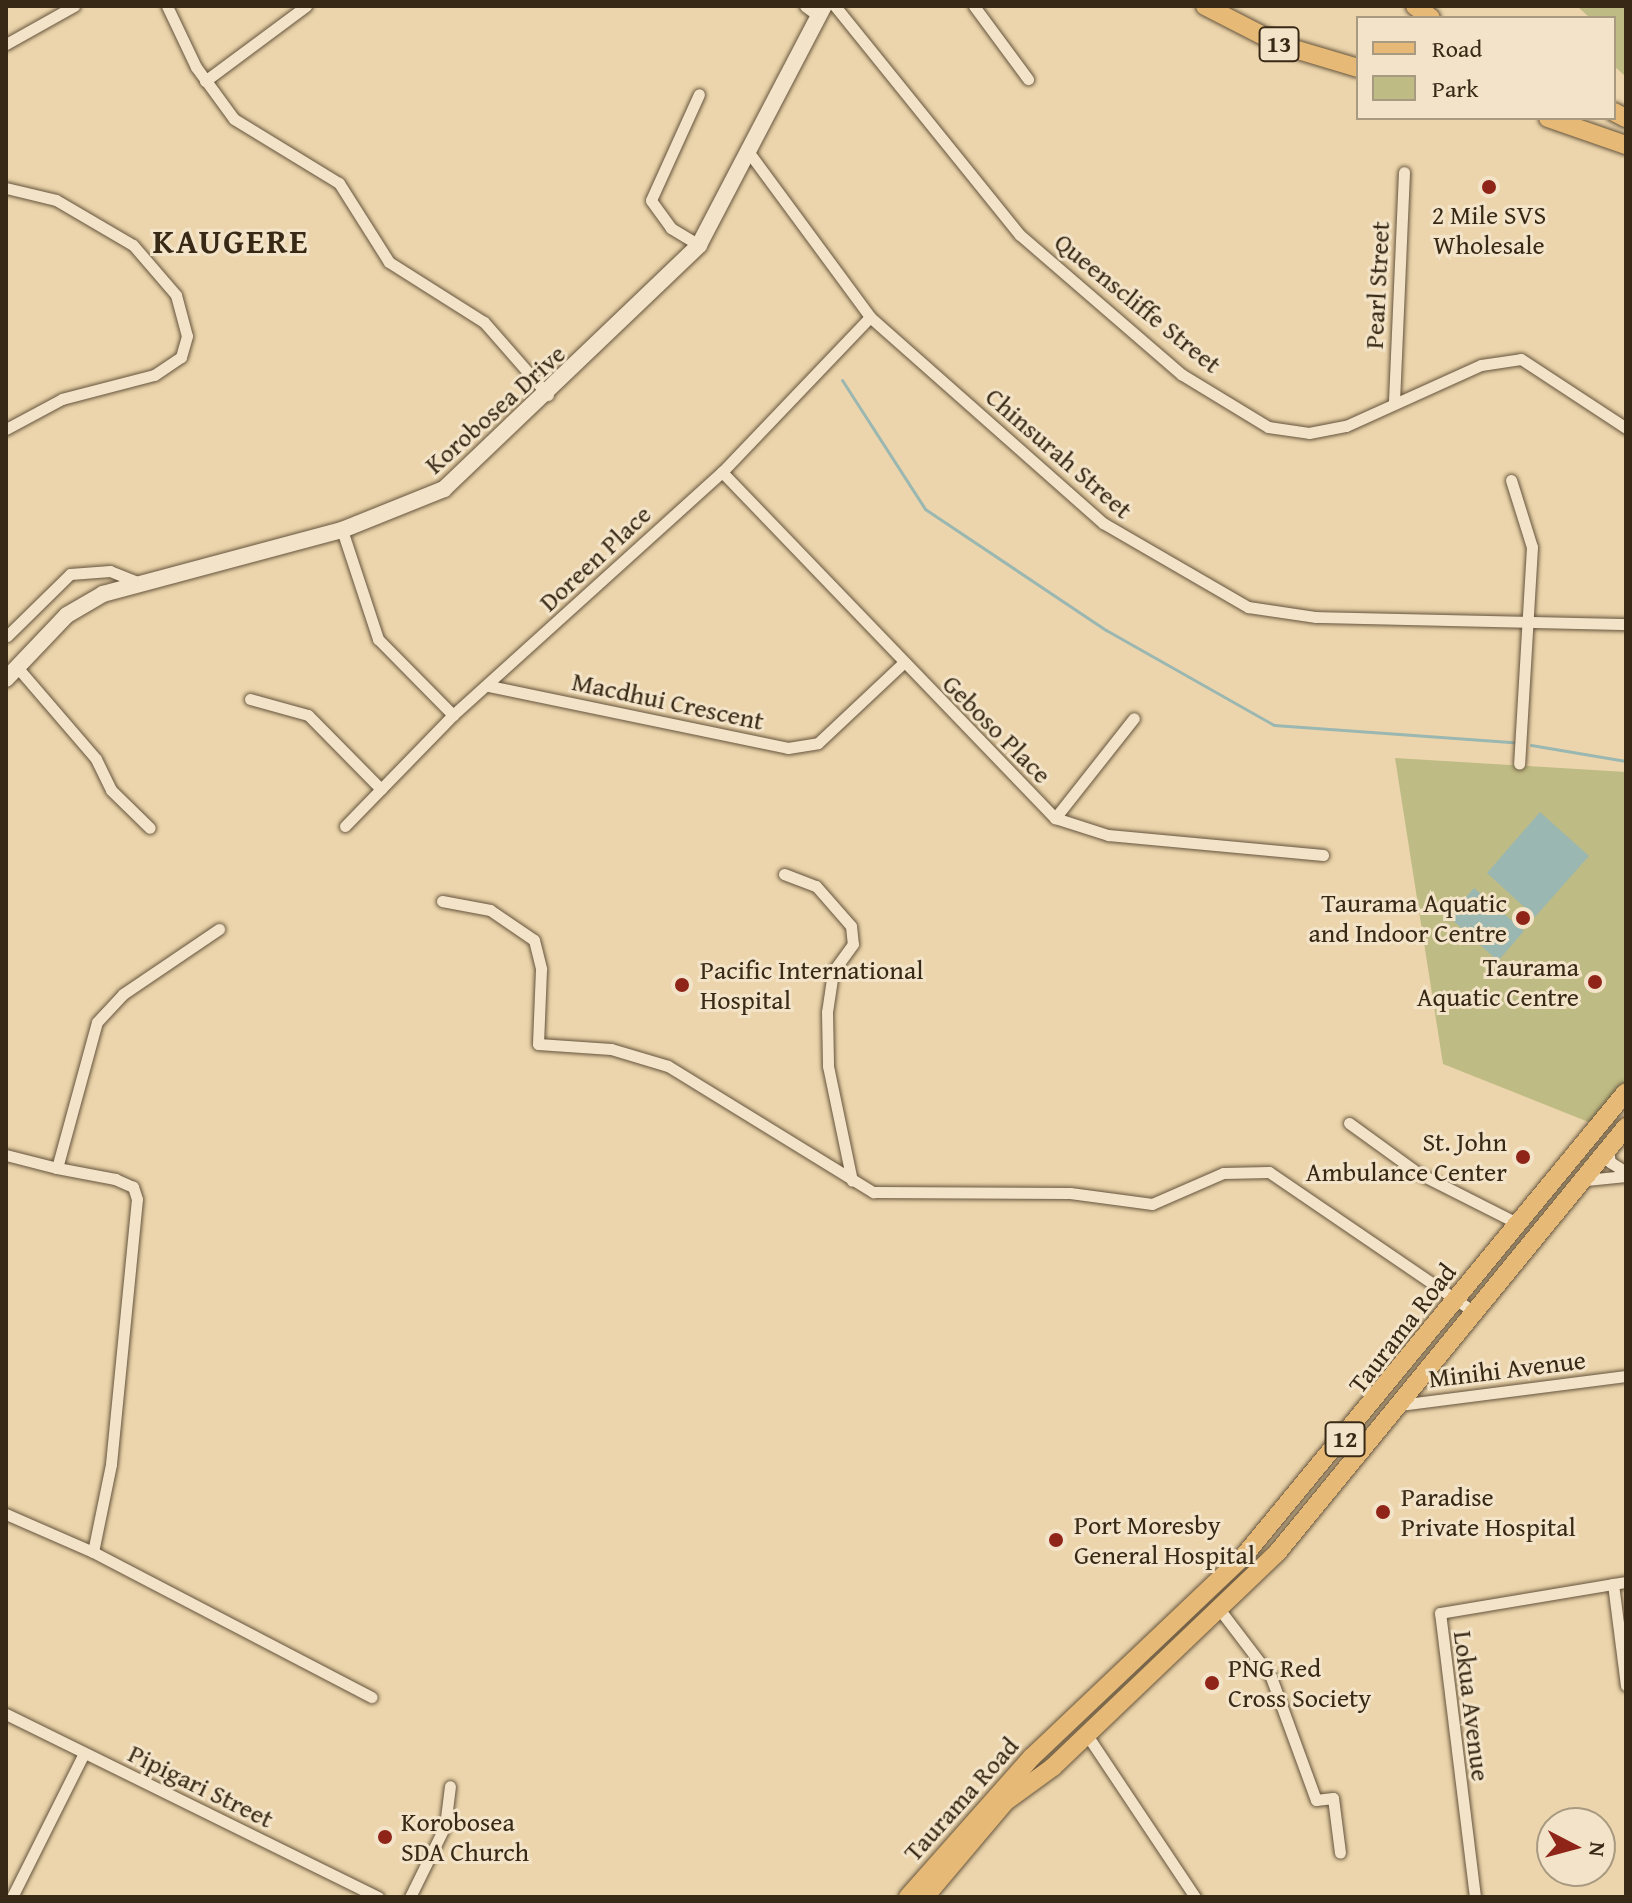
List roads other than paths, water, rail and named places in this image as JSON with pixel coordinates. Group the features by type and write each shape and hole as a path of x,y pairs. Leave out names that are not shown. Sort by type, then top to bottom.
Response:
{"main road":[{"name":"13","path":"1205,6 1281,45 1356,67"},
{"name":"Korobosea Drive","path":"11,673 67,615 135,581 342,530 428,499 548,395 699,245 750,154 816,9"},
{"path":"1554,120 1626,145"},
{"name":"Taurama Road","path":"908,1897 1032,1757 1243,1557 1626,1092"},
{"name":"Taurama Road","path":"925,1897 1005,1802 1087,1735 1277,1553 1394,1405 1582,1184 1626,1127"},
{"path":"1560,1171 1582,1184"}],"street":[{"path":"6,44 74,6"},
{"path":"167,6 205,81 234,119 339,183 389,262 484,322 548,395"},
{"path":"205,81 306,6"},
{"name":"Queenscliffe Street","path":"835,6 1020,235 1181,374 1268,427 1291,432 1346,426 1394,401 1481,365 1521,359 1626,428"},
{"path":"974,6 1028,79"},
{"path":"699,94 651,200 671,228 699,245"},
{"name":"Chinsurah Street","path":"750,154 870,317 1103,523 1248,607 1316,617 1626,624"},
{"name":"Pearl Street","path":"1394,401 1404,172"},
{"path":"6,188 56,200 133,245 176,295 187,336 181,357 164,370 52,402 6,429"},
{"name":"Doreen Place","path":"345,826 453,715 489,686 722,472 870,317"},
{"name":"Geboso Place","path":"722,472 902,664 1055,818 1108,835 1323,855"},
{"path":"1511,480 1532,547 1519,764"},
{"path":"342,530 378,639 453,715"},
{"path":"7,636 70,574 110,571 135,581"},
{"name":"Macdhui Crescent","path":"489,686 788,748 818,743 902,664"},
{"path":"11,673 96,759 111,790 150,828"},
{"path":"250,699 308,715 381,789"},
{"path":"1055,818 1134,718"},
{"path":"784,874 816,886 851,926 853,944 833,972 827,1012 828,1066 852,1181"},
{"path":"442,901 500,914 534,940 541,969 538,1044 611,1049 668,1066 873,1192 1070,1193 1152,1204 1223,1173 1269,1172 1454,1304 1474,1312"},
{"path":"57,1168 97,1022 123,994 219,929"},
{"path":"1349,1123 1418,1173 1517,1223"},
{"path":"1608,1151 1610,1162 1626,1174"},
{"path":"6,1155 115,1179 133,1187 137,1199 111,1464 93,1552"},
{"path":"1582,1184 1626,1174"},
{"name":"Minihi Avenue","path":"1394,1405 1626,1376"},
{"path":"6,1514 93,1552 371,1697"},
{"path":"1620,1583 1626,1685"},
{"name":"Lokua Avenue","path":"1475,1897 1440,1613 1620,1583"},
{"path":"1220,1610 1271,1677 1316,1800 1333,1798 1340,1853"},
{"name":"Pipigari Street","path":"6,1714 378,1897"},
{"path":"1087,1735 1195,1897"},
{"path":"6,1893 13,1897 84,1753"},
{"path":"410,1897 445,1826 450,1786"}],"water":[{"path":"1540,812 1589,856 1535,917 1487,873"},
{"path":"1474,888 1524,931 1498,961 1449,917"}],"waterway":[{"path":"842,380 925,509 1106,630 1274,725 1513,742"},
{"path":"1531,745 1626,761"}],"place":[{"name":"2 Mile SVS Wholesale","path":"1489,187"},
{"name":"Taurama Aquatic and Indoor Centre","path":"1523,918"},
{"name":"Taurama Aquatic Centre","path":"1595,982"},
{"name":"Pacific International Hospital","path":"682,985"},
{"name":"St. John Ambulance Center","path":"1523,1157"},
{"name":"Paradise Private Hospital","path":"1383,1512"},
{"name":"Port Moresby General Hospital","path":"1056,1540"},
{"name":"PNG Red Cross Society","path":"1212,1683"},
{"name":"Korobosea SDA Church","path":"385,1837"}],"district":[{"name":"KAUGERE","path":"231,241"}]}
